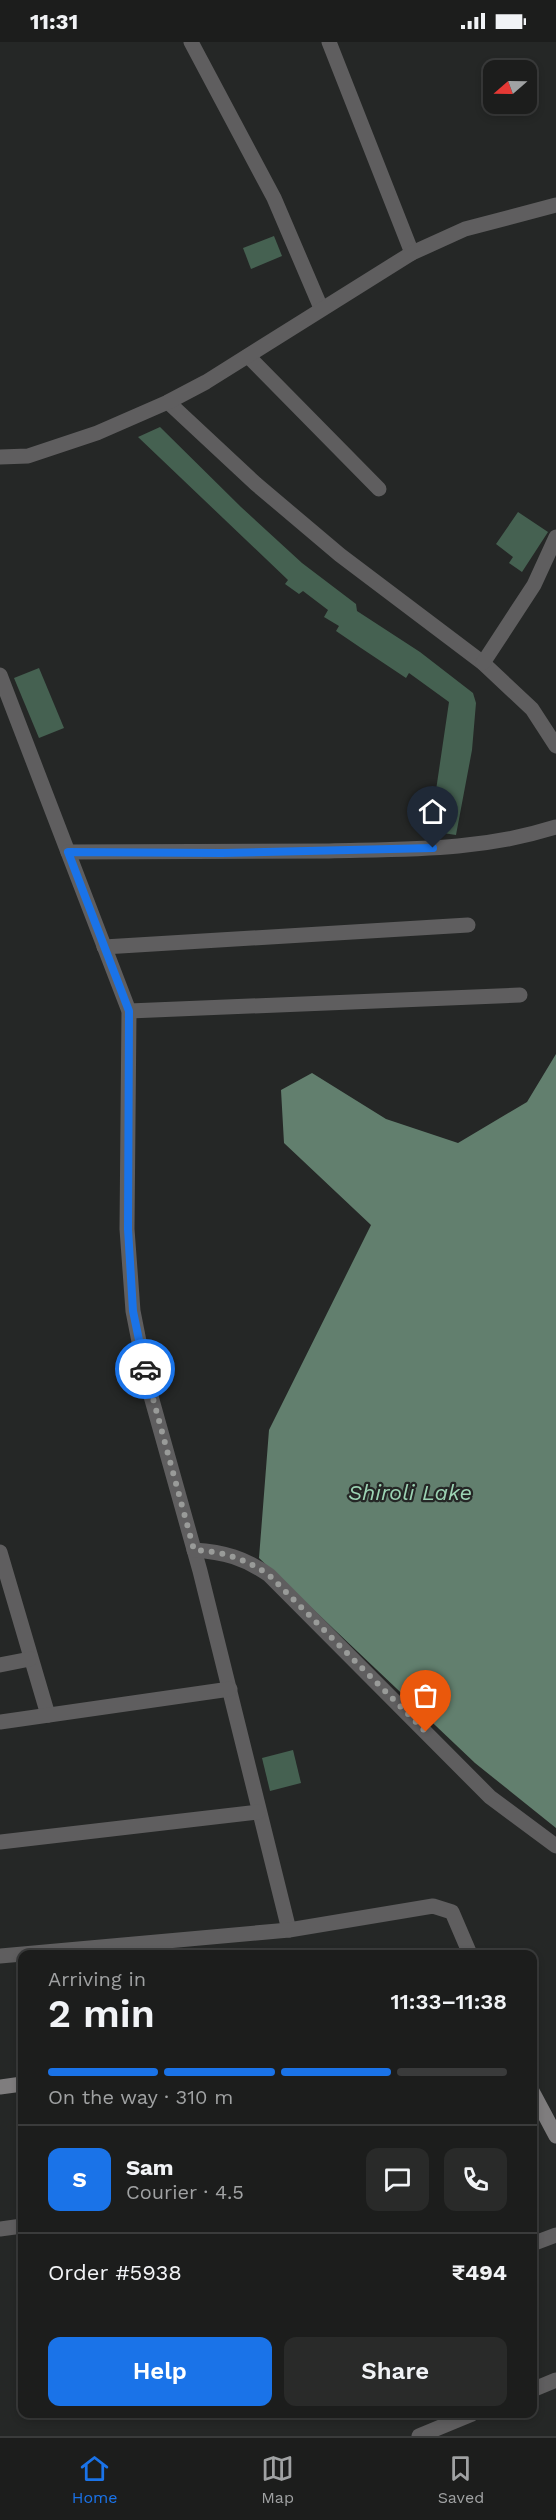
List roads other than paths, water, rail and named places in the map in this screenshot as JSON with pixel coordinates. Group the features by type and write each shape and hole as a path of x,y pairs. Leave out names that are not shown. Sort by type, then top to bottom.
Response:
{"street":[{"path":"191,42 274,198 321,308"},
{"path":"329,42 412,253"},
{"path":"0,457 28,456 97,434 168,402 248,356 321,308 412,253 465,229 556,205"},
{"path":"248,356 379,489"},
{"path":"168,402 256,484 340,555 483,663 532,709 556,746"},
{"path":"483,663 534,585 556,537"},
{"path":"0,675 129,1011 128,1229 133,1311 147,1382 194,1550 289,1930"},
{"path":"68,852 234,852 452,847 482,845 556,827"},
{"path":"104,947 468,925"},
{"path":"129,1011 520,994"},
{"path":"194,1550 222,1552 247,1560 269,1575 490,1797 556,1846"},
{"path":"0,1552 2,1570 48,1715"},
{"path":"0,1665 30,1659"},
{"path":"0,1722 230,1689"},
{"path":"0,1842 258,1812"},
{"path":"67,1950 289,1930 433,1906 452,1912 468,1950"},
{"path":"0,1956 18,1954"},
{"path":"0,2086 18,2084"},
{"path":"537,2100 556,2136"},
{"path":"0,2229 18,2227"},
{"path":"537,2242 556,2235"},
{"path":"537,2388 556,2380"},
{"path":"419,2436 462,2418"}],"water":[{"name":"Shiroli Lake","path":"556,1054 556,1828 475,1763 259,1558 269,1430 371,1225 284,1143 281,1090 312,1073 386,1119 458,1143 527,1102"}]}
